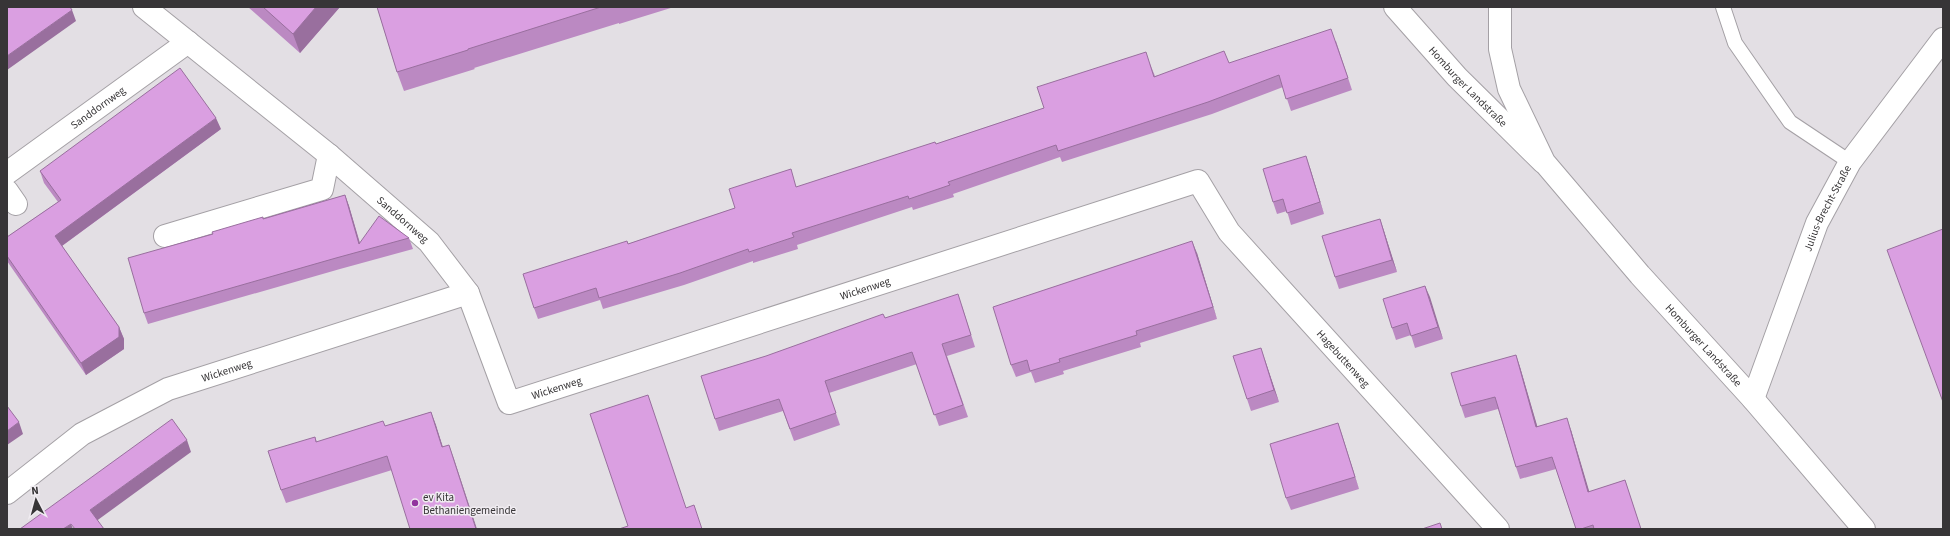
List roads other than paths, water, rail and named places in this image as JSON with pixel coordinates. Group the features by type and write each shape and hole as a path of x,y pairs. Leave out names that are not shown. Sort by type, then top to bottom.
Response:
{"street":[{"name":"Sanddornweg","path":"144,7 329,155 429,242 468,293"},
{"name":"Homburger Landstraße","path":"1395,7 1457,77 1544,162 1640,275 1753,400 1864,529"},
{"name":"Homburger Landstraße","path":"1500,7 1500,49 1509,89 1544,162"},
{"name":"Julius-Brecht-Straße","path":"1753,400 1817,223 1850,162 1943,39"},
{"name":"Sanddornweg","path":"7,173 188,42"},
{"path":"165,236 322,189 329,155"},
{"name":"Wickenweg","path":"7,493 82,434 168,389 468,293 509,403 1198,181"},
{"name":"Hagebuttenweg","path":"1198,181 1229,232 1498,529"}],"lane":[{"path":"1723,7 1735,44 1790,122 1850,162"}],"place":[{"name":"ev Kita Bethaniengemeinde","path":"415,503"}]}
